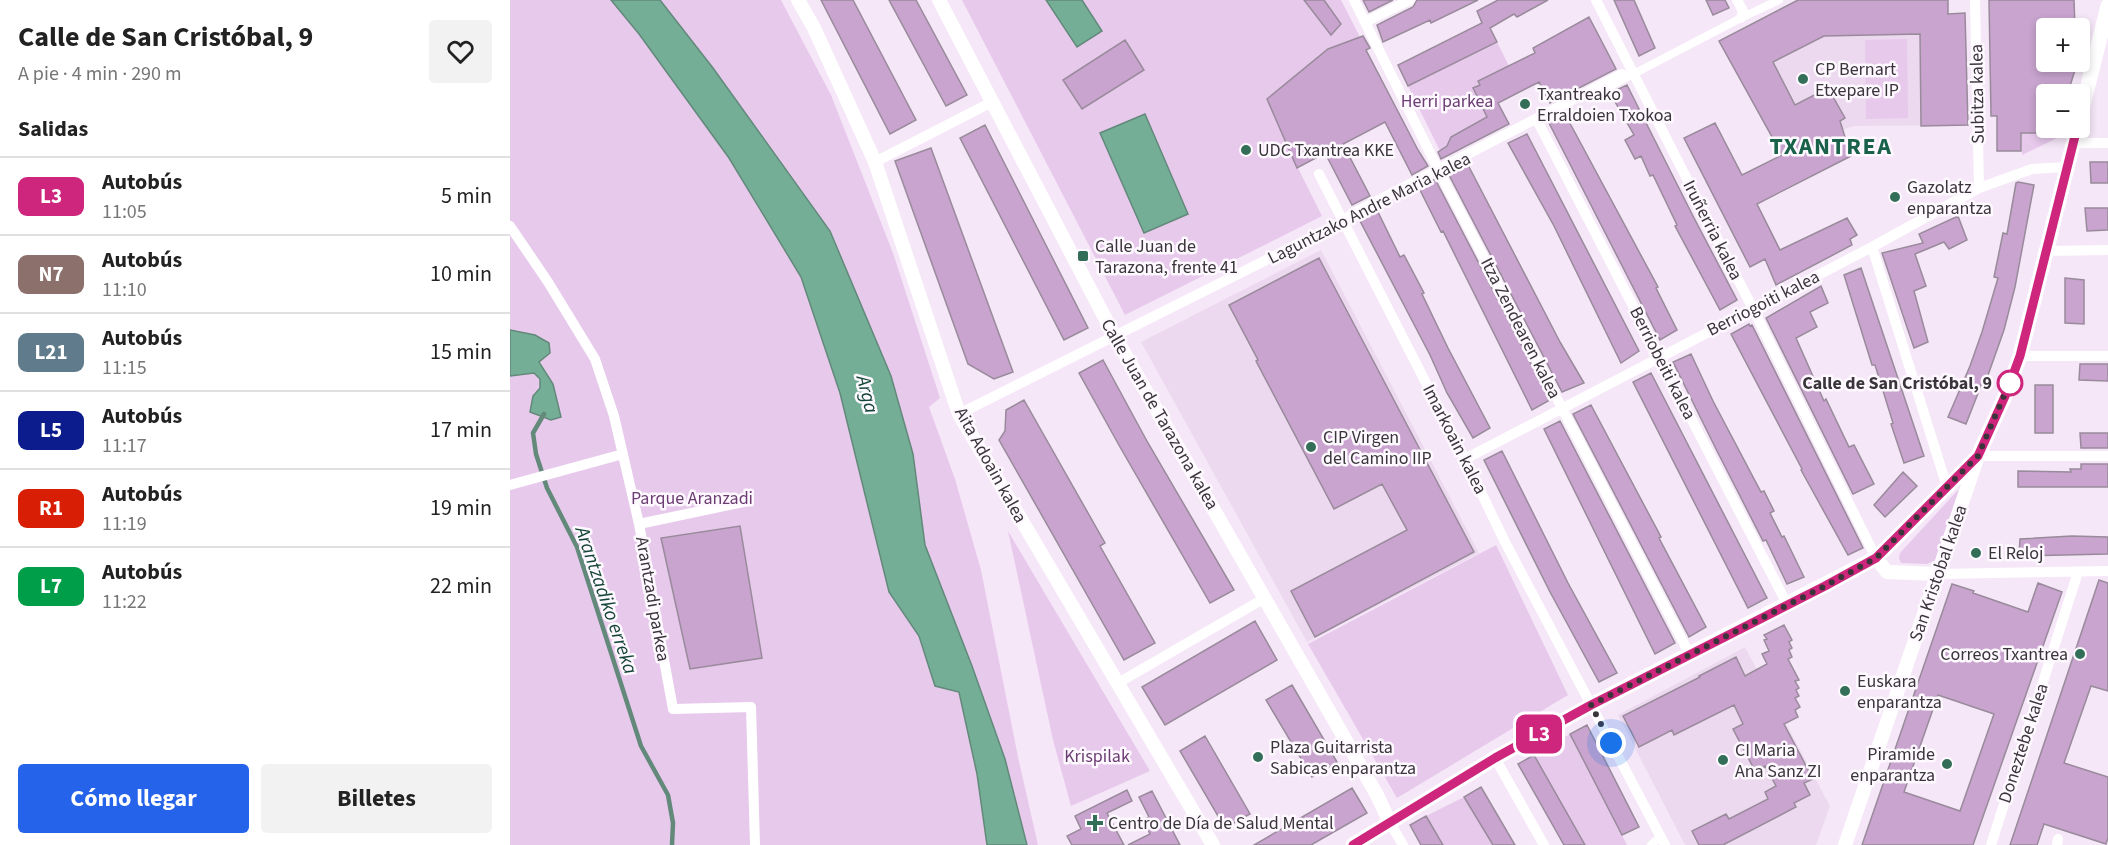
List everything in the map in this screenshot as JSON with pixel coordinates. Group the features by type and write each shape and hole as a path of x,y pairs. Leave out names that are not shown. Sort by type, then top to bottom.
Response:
{"main road":[{"path":"2090,85 2104,40 2108,6"},
{"name":"San Kristobal kalea","path":"1978,456 2006,394 2020,356 2074,138"},
{"path":"1353,845 1495,758 1591,705 1876,558 1978,456"}],"street":[{"name":"Aita Adoain kalea","path":"798,0 814,27 875,162 959,414 1213,845"},
{"name":"Calle Juan de Tarazona kalea","path":"939,0 1115,337 1377,795 1390,823"},
{"name":"Itza Zendearen kalea","path":"1354,0 1439,171 1690,655"},
{"path":"1365,22 1410,0"},
{"name":"Iruñerria kalea","path":"1596,0 1876,558"},
{"path":"1737,0 1743,11 1741,18"},
{"name":"Laguntzako Andre Maria kalea","path":"959,414 1779,0"},
{"name":"Subitza kalea","path":"1975,0 1979,188"},
{"name":"Laguntzako Andre Maria kalea","path":"1439,171 1622,74"},
{"path":"875,162 992,102"},
{"name":"Berriobeiti kalea","path":"1538,122 1787,604"},
{"path":"2073,143 2108,143"},
{"name":"Berriogoiti kalea","path":"1465,459 1872,248 1979,188 2032,169 2067,167"},
{"name":"Imarkoain kalea","path":"1319,174 1347,218 1504,540 1663,841"},
{"name":"Arantzadi parkea","path":"510,226 548,282 595,359 614,416 639,524 673,709 751,707 755,845"},
{"path":"1872,248 1947,487"},
{"path":"2046,251 2108,250"},
{"path":"2020,356 2108,356"},
{"path":"510,485 623,454"},
{"path":"1978,456 2108,456"},
{"name":"San Kristobal kalea","path":"1845,845 1978,456"},
{"path":"639,524 748,501"},
{"path":"1876,558 1887,572 1938,574 2108,572"},
{"name":"Doneztebe kalea","path":"1991,845 2078,572"},
{"path":"1118,683 1265,598"},
{"path":"1495,758 1544,845"},
{"path":"1390,823 1403,845"},
{"path":"1652,845 1663,841"}],"shaded area":[{"name":"CP Bernart Etxepare IP","path":"1798,0 1948,0 1948,14 1965,13 1968,125 1854,126 1780,151 1719,41"},
{"name":"CIP Virgen del Camino IIP","path":"1321,250 1479,553 1307,642 1141,342"},
{"name":"CI Maria Ana Sanz ZI","path":"1745,647 1830,806 1816,845 1685,845 1618,715"}],"green space":[{"name":"Parque Aranzadi","path":"510,0 611,0 639,34 729,158 801,277 840,393 889,592 919,636 935,686 959,691 977,774 987,845 510,845 510,376 535,373 540,379 540,388 530,412 547,373 522,333 510,330"},
{"path":"660,0 781,0 831,95 893,253 940,398 929,407 955,479 981,570 1038,845 1027,845 1005,759 925,545 913,454 891,376 830,231 713,68"},
{"name":"UDC Txantrea KKE","path":"962,0 1046,0 1077,47 1102,30 1082,0 1341,0 1400,115 1298,168 1322,216 1125,315"},
{"path":"1907,39 1908,118 1866,119 1865,40"},
{"name":"Herri parkea","path":"1497,42 1509,66 1478,81 1480,85 1473,88 1487,117 1451,137 1447,146 1440,151 1408,86"},
{"path":"2022,133 2036,133 2036,138 2057,138 2022,155"},
{"path":"1961,490 1936,560 1927,564 1901,563 1900,553 1957,491"},
{"name":"Krispilak","path":"1008,531 1150,771 1071,806 1053,740"},
{"path":"1496,545 1568,695 1397,798 1308,644"},
{"path":"1570,734 1627,845 1585,845 1534,755"},
{"path":"1464,797 1493,845 1443,845 1426,816"}],"water":[{"name":"Arga","path":"611,0 660,0 713,68 830,231 891,376 913,454 925,545 1005,759 1027,845 987,845 977,774 959,692 935,686 919,636 889,592 840,393 801,277 729,158 639,34"},
{"path":"1046,0 1082,0 1102,31 1077,47"},
{"path":"1145,114 1188,214 1144,233 1100,133"},
{"path":"510,330 535,335 549,343 550,353 539,362 553,384 561,417 551,420 530,412 533,396 540,388 540,379 534,373 510,376"}],"building":[{"path":"821,0 853,0 916,120 890,134"},
{"path":"889,0 916,0 967,95 946,106"},
{"path":"1304,0 1324,0 1341,24 1331,35"},
{"path":"1363,0 1393,0 1369,12"},
{"path":"1417,0 1478,0 1431,23 1430,20 1383,42 1377,25 1413,7"},
{"path":"1498,0 1548,0 1517,17 1514,14 1490,28 1497,42 1408,86 1398,65 1482,23 1477,11"},
{"path":"1614,0 1634,0 1655,48 1639,56"},
{"path":"1706,0 1725,0 1729,8 1713,15"},
{"name":"CP Bernart Etxepare IP","path":"1798,0 1948,0 1948,14 1965,13 1968,125 1921,126 1920,34 1824,36 1773,62 1795,105 1828,88 1845,118 1840,121 1851,156 1757,204 1780,250 1847,218 1857,235 1850,239 1852,245 1776,285 1765,259 1750,267 1684,138 1715,123 1742,175 1782,155 1719,41"},
{"path":"1989,0 2074,0 2075,18 2036,18 2036,72 2074,72 2071,84 2036,84 2036,133 2021,133 2021,151 1997,151 1997,116 1991,116"},
{"path":"1589,17 1616,69 1550,103 1539,82 1498,103 1509,124 1441,159 1438,152 1447,146 1451,137 1487,117 1473,88 1480,85 1478,81 1535,53 1533,48"},
{"path":"1363,36 1370,48 1366,50 1428,166 1412,175 1385,122 1343,144 1370,196 1352,205 1325,153 1297,168 1267,99 1328,49"},
{"path":"1125,40 1144,70 1082,109 1063,80"},
{"path":"1627,85 1737,300 1720,310 1675,226 1677,225 1653,175 1650,176 1641,156 1635,159 1625,140 1634,135 1610,93"},
{"path":"1565,114 1658,287 1656,288 1677,330 1660,340 1549,123"},
{"path":"985,125 1088,328 1064,340 960,138"},
{"path":"1527,134 1639,351 1621,363 1554,226 1508,143"},
{"path":"931,148 1013,372 994,379 968,364 895,161"},
{"path":"2090,162 2108,162 2108,183 2091,183"},
{"path":"1467,163 1560,342 1584,383 1562,392 1448,173"},
{"path":"1435,179 1550,400 1532,410 1443,231 1441,232 1419,188"},
{"path":"2018,182 2034,185 2015,287 2004,330 1987,378 1984,378 1966,424 1948,417 1982,332 1998,278 1994,277 2003,233 2007,234"},
{"path":"2085,208 2108,208 2108,230 2087,231"},
{"path":"1377,210 1400,257 1404,255 1424,293 1422,294 1448,348 1490,428 1473,438 1447,393 1430,355 1359,219"},
{"path":"1958,216 1967,240 1949,249 1944,242 1915,254 1926,286 1914,291 1928,342 1914,348 1882,253 1923,243 1919,234"},
{"path":"1319,258 1474,552 1315,637 1291,591 1407,530 1382,484 1334,509 1229,305"},
{"path":"1861,268 1924,456 1904,463 1875,365 1872,365 1844,275"},
{"path":"2065,278 2084,280 2084,324 2065,323"},
{"path":"1821,286 1828,303 1810,312 1817,327 1796,338 1824,401 1826,399 1849,447 1854,445 1874,484 1853,494 1766,318"},
{"path":"1749,324 1752,325 1863,548 1848,555 1731,334"},
{"path":"1691,354 1761,492 1764,491 1774,511 1770,513 1804,577 1787,584 1766,540 1763,541 1716,449 1673,362"},
{"path":"1103,360 1148,443 1234,590 1210,603 1079,373"},
{"path":"2080,364 2108,364 2108,381 2079,380"},
{"path":"1651,373 1767,598 1748,608 1633,382"},
{"path":"2035,385 2053,385 2053,433 2035,433"},
{"path":"1024,400 1105,543 1100,546 1155,643 1124,660 999,440 1005,431 1006,410"},
{"path":"1591,405 1706,627 1689,637 1573,414"},
{"path":"1560,421 1675,643 1655,654 1544,429"},
{"path":"2080,433 2108,433 2108,448 2081,448"},
{"path":"1502,451 1568,583 1617,673 1599,682 1550,592 1484,460"},
{"path":"2081,464 2108,464 2108,487 2018,487 2018,471 2071,472 2070,469 2081,469"},
{"path":"1903,472 1917,486 1885,517 1874,505"},
{"path":"740,526 762,658 690,669 661,538"},
{"path":"2072,536 2108,537 2108,554 2019,556 2020,539"},
{"path":"2099,580 2108,583 2108,691 2091,686 2064,763 2108,777 2108,838 2106,844 2044,824 2037,845 2010,845"},
{"path":"2038,583 2062,592 1973,845 1862,845 1952,584 2028,612","holes":["1938,695 1994,714 1960,811 1904,792"]},
{"path":"1255,621 1277,660 1165,725 1142,687"},
{"path":"1784,625 1792,640 1789,642 1792,648 1789,650 1792,657 1788,659 1799,680 1795,681 1799,688 1796,690 1799,696 1795,698 1800,707 1795,710 1798,717 1784,724 1813,779 1804,783 1810,795 1794,803 1796,807 1723,845 1699,845 1692,831 1726,814 1729,819 1768,799 1765,792 1776,786 1765,766 1755,771 1733,729 1743,724 1734,705 1674,735 1672,730 1639,747 1623,716 1736,657 1745,676 1767,664 1762,654 1769,651 1764,635"},
{"path":"1292,685 1337,762 1312,777 1266,700"},
{"path":"1587,725 1639,827 1622,835 1570,734"},
{"path":"1205,736 1250,814 1225,828 1180,751"},
{"path":"1534,755 1585,845 1564,845 1518,764"},
{"path":"1481,787 1515,845 1493,845 1464,797"},
{"path":"1352,788 1367,813 1311,845 1254,845"},
{"name":"Centro de Día de Salud Mental","path":"1127,790 1132,801 1107,813 1124,845 1072,845 1067,836 1081,829 1075,816"},
{"name":"Centro de Día de Salud Mental","path":"1152,791 1180,845 1128,845 1150,834 1143,820 1149,817 1139,797"},
{"path":"1426,816 1443,845 1421,845 1410,825"}],"waterway":[{"name":"Arantzadiko erreka","path":"544,414 533,433 536,454 547,488 577,547 641,746 668,795 673,823 672,845"}],"bus line":[{"name":"L3","path":"1353,845 1495,758 1591,705 1876,558 1978,456 2006,394 2020,356 2074,138"}],"place":[{"name":"CP Bernart Etxepare IP","path":"1803,79"},
{"name":"Txantreako Erraldoien Txokoa","path":"1525,104"},
{"name":"UDC Txantrea KKE","path":"1246,150"},
{"name":"Gazolatz enparantza","path":"1895,197"},
{"name":"Calle Juan de Tarazona, frente 41","path":"1083,256"},
{"name":"Calle de San Cristóbal, 9","path":"2010,383"},
{"name":"CIP Virgen del Camino IIP","path":"1311,447"},
{"name":"El Reloj","path":"1976,553"},
{"name":"Correos Txantrea","path":"2080,654"},
{"name":"Euskara enparantza","path":"1845,691"},
{"name":"Plaza Guitarrista Sabicas enparantza","path":"1258,757"},
{"name":"CI Maria Ana Sanz ZI","path":"1723,760"},
{"name":"Piramide enparantza","path":"1947,764"},
{"name":"Centro de Día de Salud Mental","path":"1095,823"}],"district":[{"name":"TXANTREA","path":"1831,146"}],"route":[{"path":"1611,743 1591,705 1876,558 1978,456 2013,375 2010,383"}]}
